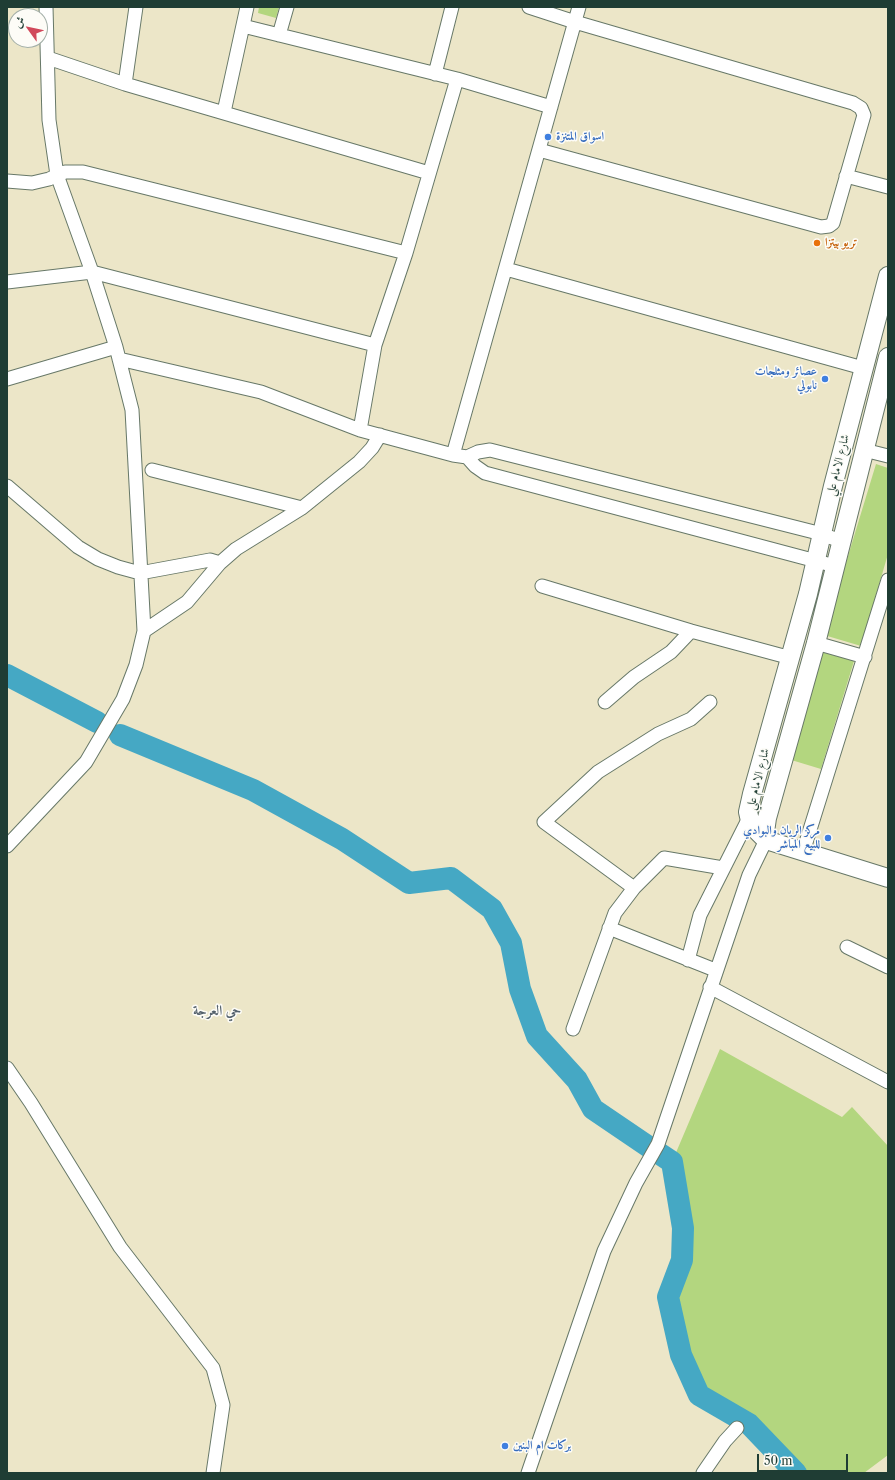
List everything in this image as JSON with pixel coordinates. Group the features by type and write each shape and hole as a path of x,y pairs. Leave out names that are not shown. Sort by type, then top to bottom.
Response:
{"street":[{"path":"7,846 86,762 123,699 136,666 144,630 132,410 117,353 92,272 57,175 49,120 46,7"},
{"path":"125,84 136,7"},
{"path":"224,112 247,7"},
{"path":"279,35 287,7"},
{"path":"435,74 452,7"},
{"path":"529,7 575,22 854,103 861,108 864,115 833,223 830,226 821,227 539,150"},
{"path":"453,455 579,7"},
{"path":"243,26 457,79 551,108"},
{"path":"48,58 125,84 429,173"},
{"path":"360,430 375,345 406,253 457,79"},
{"path":"7,181 32,182 45,180 74,170 406,253"},
{"path":"846,176 888,187"},
{"path":"506,269 864,368"},
{"path":"7,282 92,272 375,345"},
{"name":"شارع الامام علي","path":"766,840 755,831 749,818 752,794 808,594 821,534 888,276"},
{"path":"7,379 117,353 261,392 360,430 453,455 467,457 478,452 490,450 821,534 841,541"},
{"name":"شارع الامام علي","path":"766,840 765,832 767,818 816,643 834,566 888,359"},
{"path":"144,630 187,602 220,563 236,549 302,508 366,455 380,435"},
{"path":"864,450 888,456"},
{"path":"467,457 475,466 485,473 834,566"},
{"path":"152,470 302,508"},
{"path":"7,486 78,547 111,565 140,573 210,560 220,563"},
{"path":"803,852 888,580"},
{"path":"542,586 690,631 791,658"},
{"path":"605,702 634,677 671,652 690,631"},
{"path":"816,643 865,657"},
{"path":"634,888 544,822 598,772 658,734 691,719 710,702"},
{"path":"688,960 700,915 749,818"},
{"path":"528,1473 604,1251 636,1183 658,1144 715,970 749,875 766,840 888,878"},
{"path":"573,1029 615,913 634,888 664,858 723,868"},
{"path":"609,928 715,970"},
{"path":"847,947 888,967"},
{"path":"710,986 888,1082"},
{"path":"7,1068 31,1103 120,1247 213,1368 223,1405 212,1473"},
{"path":"703,1473 725,1441 737,1428"}],"green space":[{"path":"259,7 279,7 276,18 258,13"},
{"path":"876,464 888,468 888,554 861,646 824,635"},
{"path":"821,652 854,661 821,769 788,759"},
{"path":"720,1049 842,1117 852,1107 888,1146 888,1455 864,1473 796,1473 749,1424 699,1395 681,1355 668,1297 682,1260 683,1228 672,1162"}],"waterway":[{"path":"7,675 97,722"},
{"path":"120,735 253,790 342,839 409,883 451,878 492,909 511,943 520,989 537,1036 577,1080 593,1109 649,1147"},
{"path":"657,1152 672,1162 683,1228 682,1260 668,1297 681,1355 699,1395 749,1424 796,1473"}],"place":[{"name":"اسواق المتنزة","path":"548,137"},
{"name":"تريو بيتزا","path":"817,243"},
{"name":"عصائر ومثلجات نابولي","path":"825,379"},
{"name":"مركز الريان والبوادي للبيع المباشر","path":"828,838"},
{"name":"بركات ام البنين","path":"505,1446"}],"district":[{"name":"حي العرجة","path":"217,1011"}]}
